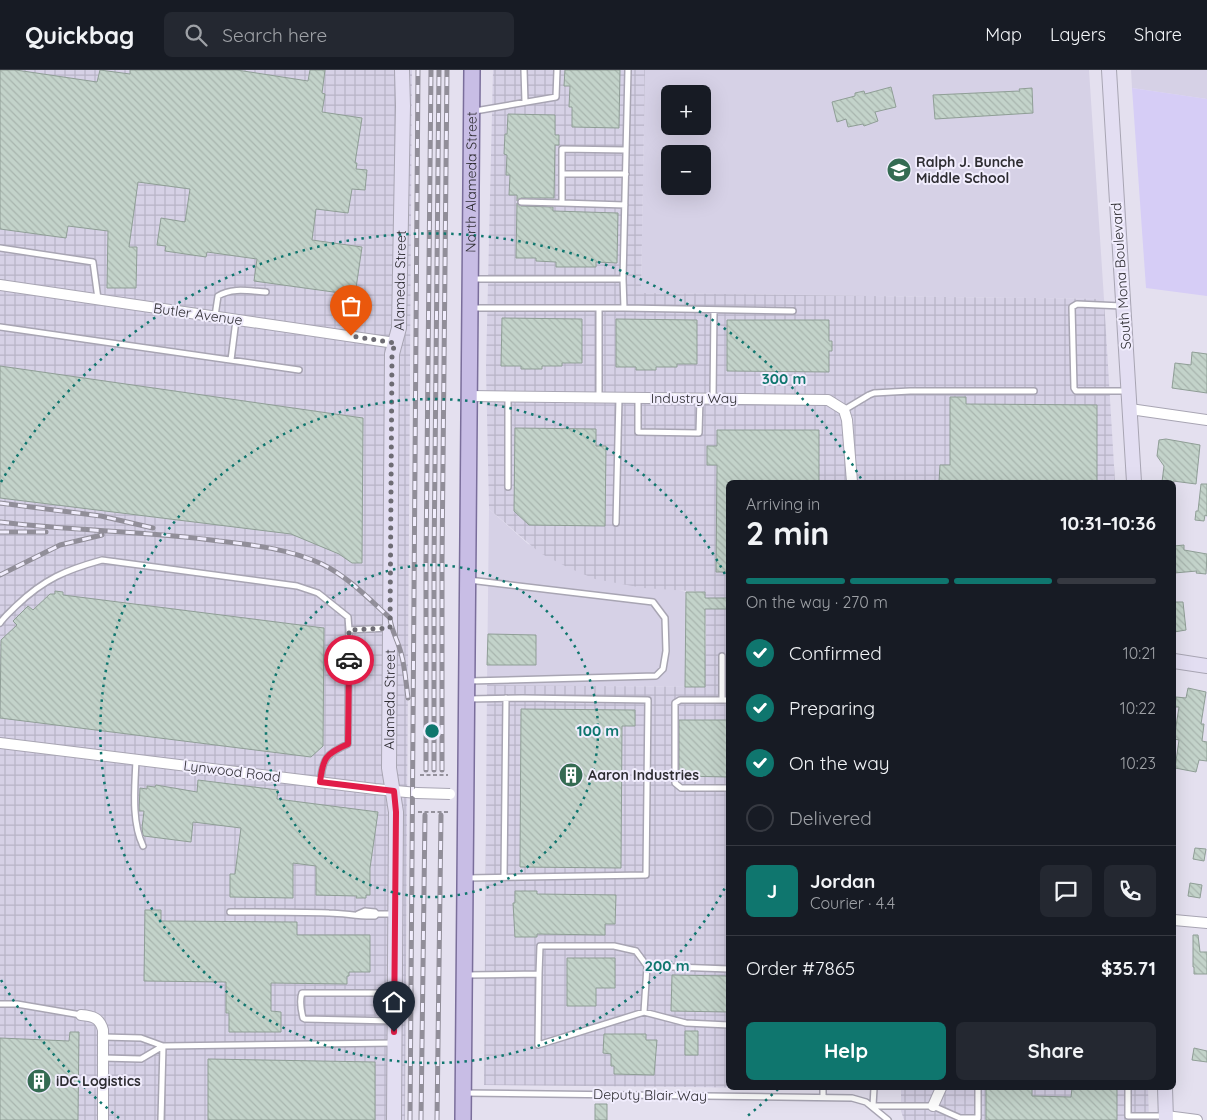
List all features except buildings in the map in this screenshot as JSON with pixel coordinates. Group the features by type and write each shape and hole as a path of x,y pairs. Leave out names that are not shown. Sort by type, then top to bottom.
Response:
{"main road":[{"name":"North Alameda Street","path":"470,301 472,70"},
{"path":"463,1120 464,878 457,794 466,699 470,301"}],"street":[{"name":"Alameda Street","path":"394,1120 396,812 389,768 392,354 399,328 402,70"},
{"name":"South Mona Boulevard","path":"1108,70 1134,480"},
{"name":"Butler Avenue","path":"0,285 395,343"},
{"name":"Industry Way","path":"469,396 817,399 828,400 844,410"},
{"path":"1130,409 1207,420"},
{"path":"844,410 849,432 852,480"},
{"path":"1176,661 1207,666"},
{"name":"Lynwood Road","path":"0,742 394,791 457,794"},
{"path":"1176,920 1207,923"},
{"path":"81,1015 98,1019 102,1026 103,1120"},
{"path":"933,1106 940,1090"},
{"path":"1165,1090 1166,1118 1197,1120"}],"lane":[{"path":"524,70 525,102"},
{"path":"472,112 556,97 557,70"},
{"path":"624,308 623,278 628,70"},
{"path":"562,203 562,149 626,150"},
{"path":"562,174 626,174"},
{"path":"521,202 625,205"},
{"path":"0,248 93,262 98,300"},
{"path":"470,279 623,278"},
{"path":"215,316 218,296 224,293 238,290 266,292"},
{"path":"470,301 599,309 793,311"},
{"path":"1123,306 1077,304 1072,307 1074,388 1076,391 1128,391"},
{"path":"599,309 599,397"},
{"path":"713,398 714,310"},
{"path":"231,360 236,320"},
{"path":"0,327 299,370"},
{"path":"844,410 869,394 874,393 910,391 1034,391"},
{"path":"508,396 508,487"},
{"path":"616,523 619,397"},
{"path":"638,397 638,432 699,433 700,398"},
{"path":"0,623 45,582 73,568 102,560 297,586 318,593 348,617 349,630 348,744 333,751 322,765 320,782"},
{"path":"466,681 656,676 664,669 666,651 665,618 653,602 467,580"},
{"path":"349,630 390,628"},
{"path":"722,656 722,700"},
{"path":"504,877 506,698"},
{"path":"464,878 646,875 648,700 466,699"},
{"path":"726,700 680,700 675,703 675,783 681,788 726,788"},
{"path":"136,759 135,806 142,846"},
{"path":"230,912 358,914 365,911 377,914 396,914"},
{"path":"644,1012 647,966 636,951 614,946 540,946 538,1045 644,1012 686,1023 726,1025"},
{"path":"647,966 726,969"},
{"path":"464,975 539,974"},
{"path":"395,993 302,992 301,1009 305,1019 395,1022"},
{"path":"0,1004 17,1004 81,1015"},
{"path":"103,1037 142,1038 163,1046 394,1044"},
{"path":"103,1058 141,1059 163,1046"},
{"path":"161,1120 163,1046"},
{"path":"823,1090 823,1097"},
{"path":"874,1090 873,1106 933,1106 960,1118 978,1118 978,1090"},
{"path":"1128,1090 1128,1116 1166,1118"},
{"name":"Deputy Blair Way","path":"463,1093 852,1098 873,1106 888,1120"}],"path":[{"path":"420,775 448,775"},
{"path":"418,812 448,812"}],"shaded area":[{"path":"0,70 412,70 405,1120 0,1120"},
{"path":"493,70 645,70 641,293 1104,299 1115,480 726,480 726,1087 484,1085 487,685 704,687 706,636 705,592 643,588 595,579 540,553 489,509 486,368"},
{"name":"Ralph J. Bunche Middle School","path":"645,70 1089,70 1104,299 641,293"},
{"path":"1131,70 1207,70 1207,99 1132,88"},
{"path":"1132,88 1207,99 1207,296 1146,288"},
{"path":"489,509 528,544 686,592 705,592 705,687 487,685"},
{"path":"901,1090 1148,1090 1149,1120 904,1120 901,1111"}],"railway":[{"path":"410,1120 418,70"},
{"path":"426,770 431,70"},
{"path":"434,770 439,70"},
{"path":"442,770 447,70"},
{"path":"0,503 101,516 153,528"},
{"path":"0,522 164,535 245,544 284,551 322,564 349,582 390,618 400,649 408,698"},
{"path":"0,532 46,532"},
{"path":"0,575 60,545 102,535"},
{"path":"421,1120 425,815"},
{"path":"437,1120 441,815"}],"way so far":[{"path":"349,660 349,630 390,628 392,354 395,343 351,336"}],"place":[{"name":"Ralph J. Bunche Middle School","path":"899,170"},
{"name":"Aaron Industries","path":"571,775"},
{"name":"iDC Logistics","path":"39,1081"}],"route":[{"path":"349,660 348,744 333,751 322,765 320,782 394,791 396,812 394,1032"}]}
